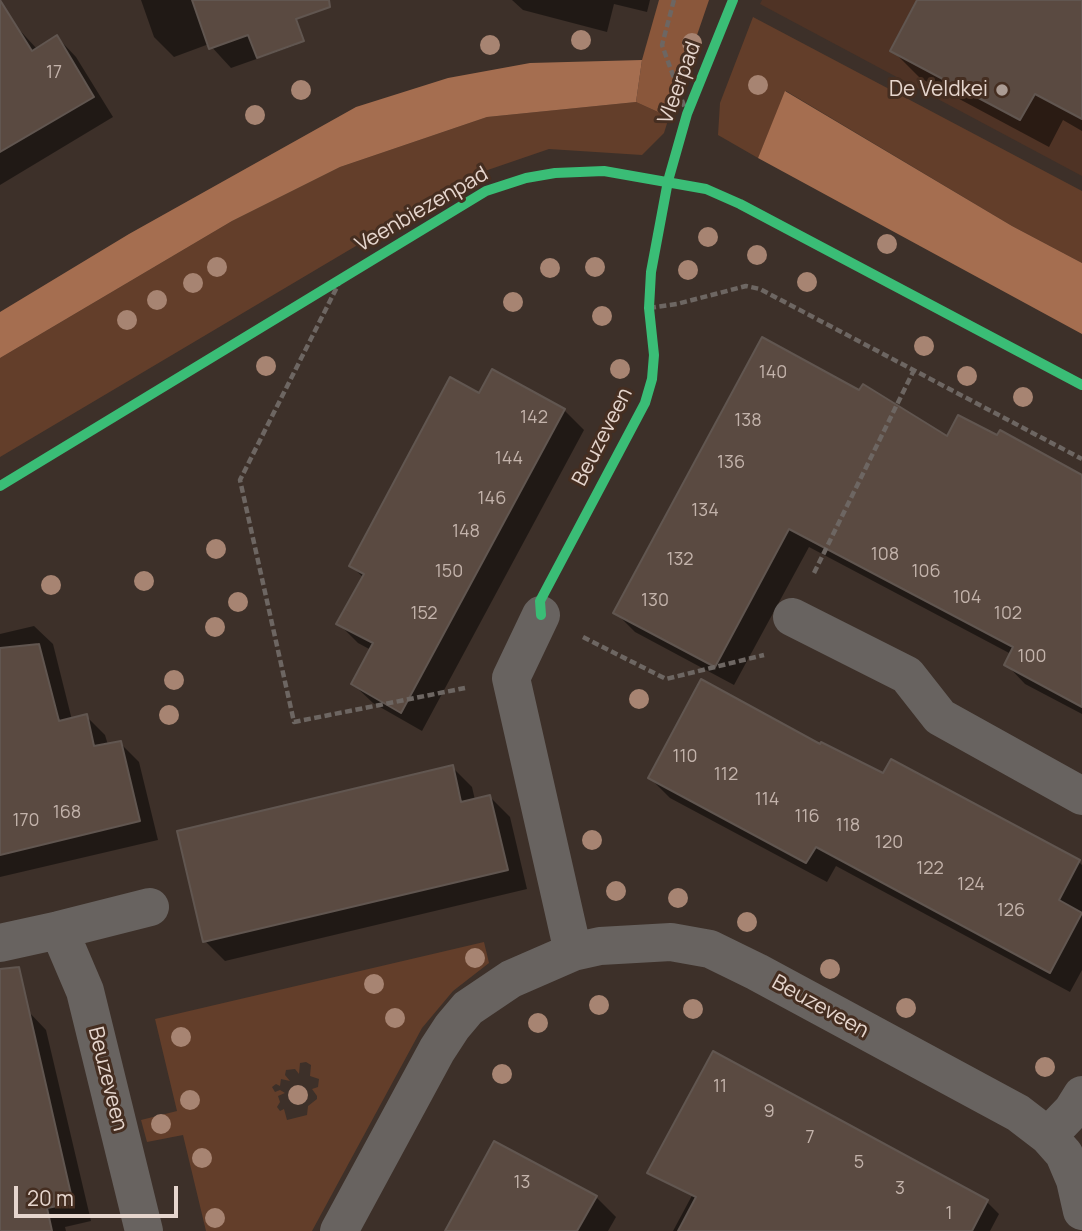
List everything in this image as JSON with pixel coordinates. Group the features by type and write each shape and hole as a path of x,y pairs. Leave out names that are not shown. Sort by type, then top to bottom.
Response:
{"street":[{"path":"541,615 511,678 573,952"},
{"path":"792,617 907,675 940,717 1082,796"},
{"path":"0,943 150,907"},
{"name":"Beuzeveen","path":"59,930 85,990 144,1231"},
{"name":"Beuzeveen","path":"339,1231 452,1027 468,1008 511,979 573,952 600,946 671,942 710,949 757,972 1018,1113 1048,1136 1063,1154 1074,1180 1082,1211"},
{"path":"1048,1136 1072,1111 1082,1095"}],"path":[{"path":"674,0 662,45 687,114"},
{"path":"341,279 240,480 294,722 511,678"},
{"path":"649,307 677,304 746,286 760,289 1082,459"},
{"path":"541,615 666,679 774,653 914,370"}],"shaded area":[{"path":"659,0 709,0 669,117 636,102 642,60"},
{"name":"De Veldkei","path":"762,0 1082,0 1082,176 760,4"},
{"path":"753,17 1082,191 1082,263 1012,226 786,91 758,158 718,135 720,103"},
{"path":"642,60 636,102 487,117 340,167 232,221 0,358 0,312 129,234 356,107 448,78 530,63"},
{"path":"785,91 1012,226 1082,263 1082,334 758,158"},
{"path":"636,102 669,117 664,133 642,155 549,149 479,173 0,457 0,358 232,221 340,167 487,117"},
{"path":"484,942 489,963 453,991 422,1028 312,1231 206,1231 183,1135 147,1142 141,1120 177,1111 155,1019","holes":["300,1063 311,1065 310,1076 319,1079 318,1087 312,1089 317,1099 308,1106 307,1115 287,1120 284,1109 280,1111 277,1107 280,1102 278,1096 285,1093 280,1090 275,1092 272,1087 276,1084 280,1086 281,1079 290,1081 285,1075 286,1070 295,1069 299,1074"]}],"building":[{"path":"0,0 32,51 57,35 94,97 0,152"},
{"path":"192,0 329,0 330,7 296,19 304,41 257,58 248,35 209,49"},
{"path":"917,0 1082,0 1082,119 1035,94 1020,120 890,51"},
{"path":"762,337 859,390 863,384 947,436 958,415 997,435 1000,430 1082,475 1082,707 1004,665 1013,647 789,529 715,667 613,613"},
{"path":"492,369 565,409 401,713 351,684 373,643 336,624 364,574 349,566 450,377 479,393"},
{"path":"39,644 59,721 87,714 94,746 121,741 140,821 0,855 0,648"},
{"path":"701,679 820,744 821,742 883,773 891,759 1080,860 1059,900 1082,913 1050,973 816,847 806,863 648,778"},
{"path":"453,765 461,802 490,795 508,870 203,942 177,831"},
{"path":"19,967 73,1203 47,1208 52,1231 0,1231 0,969"},
{"path":"713,1051 988,1200 972,1231 678,1231 696,1197 647,1173"},
{"path":"494,1141 597,1196 577,1231 445,1231"}],"cycle path":[{"name":"Vleerpad","path":"541,615 540,601 645,403 652,379 654,355 649,308 651,272 668,181 687,114 733,0"},
{"name":"Veenbiezenpad","path":"0,486 486,191 526,178 555,173 604,171 706,189 740,204 1082,385"}],"place":[{"name":"De Veldkei","path":"1002,90"}]}
